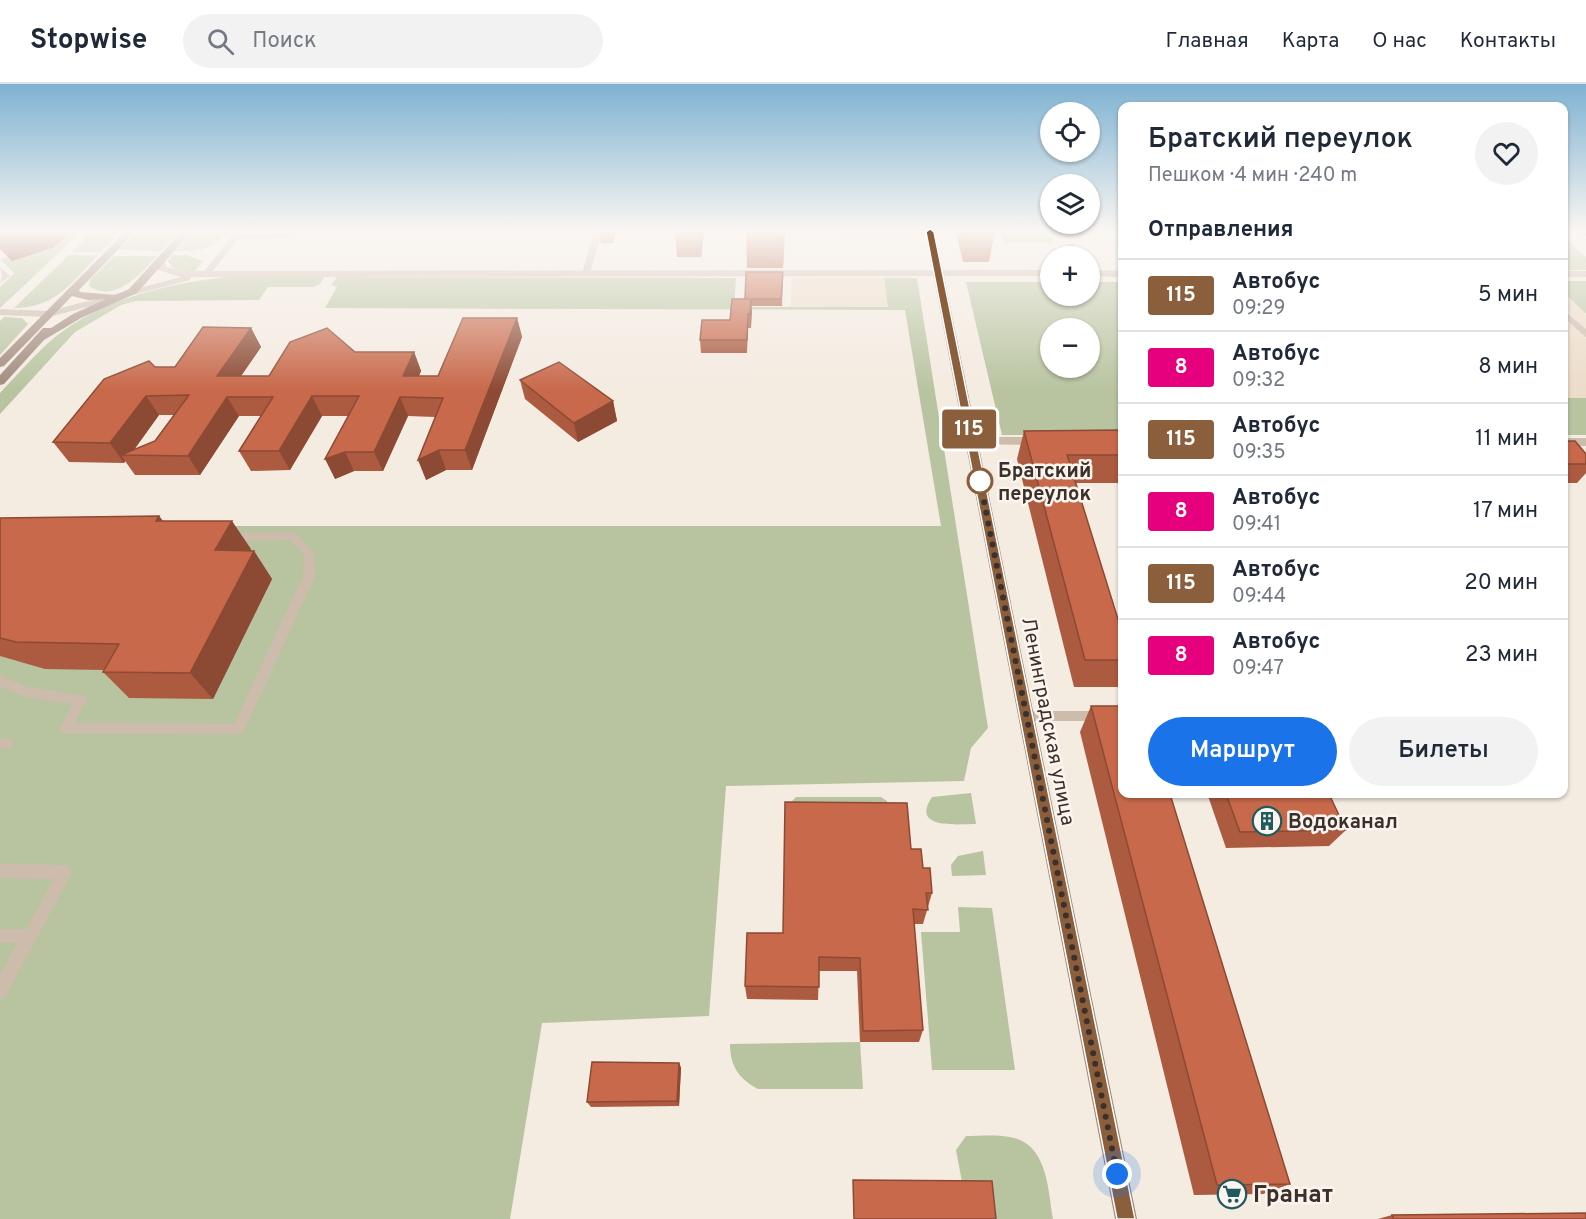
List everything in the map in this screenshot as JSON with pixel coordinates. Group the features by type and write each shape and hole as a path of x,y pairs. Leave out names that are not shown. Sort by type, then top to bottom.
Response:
{"main road":[{"path":"0,364 77,285"},
{"path":"43,337 77,316 133,291 138,285"},
{"name":"Ленинградская улица","path":"940,285 1126,1219"},
{"path":"73,289 76,294 88,297 115,296"},
{"path":"0,382 43,337 51,323 49,314"}],"street":[{"path":"0,312 49,314 159,285"},
{"path":"971,441 1051,441"},
{"path":"1568,447 1586,442"}],"lane":[{"path":"1568,317 1586,334"},
{"path":"0,680 25,692 81,700 66,728 238,729 309,576 309,553 292,536 210,537"},
{"path":"1026,716 1118,716"},
{"path":"0,871 65,872 0,990"},
{"path":"0,936 30,936"}],"green space":[{"path":"2,285 25,285 0,308 0,287"},
{"path":"38,285 70,285 41,304 14,308"},
{"path":"125,285 108,291 99,291 89,286"},
{"path":"175,285 318,285 314,287 268,287 259,300 136,301 121,305 75,332 0,414 0,393 55,337 96,311"},
{"path":"331,285 736,285 734,307 887,307 885,285 918,285 988,728 971,748 964,781 726,786 709,1016 542,1023 510,1219 0,1219 0,526 941,526 905,310 325,308 337,287"},
{"path":"967,285 1040,285 1040,306 1100,306 1100,285 1118,285 1118,435 1002,435"},
{"path":"1568,285 1586,285 1586,314 1568,297"},
{"path":"4,317 22,318 28,324 0,355 0,321"},
{"path":"1568,398 1586,398 1586,435 1568,435"},
{"path":"971,793 976,824 939,823 927,815 927,808 932,797"},
{"path":"796,797 881,797 887,801 888,807 787,806"},
{"path":"983,851 986,875 952,876 951,865 958,856"},
{"path":"958,907 992,908 1015,1070 932,1070 921,932 960,932"},
{"path":"860,1042 863,1089 758,1089 737,1071 730,1052 730,1044"},
{"path":"966,1136 1014,1138 1025,1143 1034,1151 1044,1171 1053,1219 994,1219 962,1182 956,1150"}],"shaded area":[{"path":"791,285 885,285 888,307 791,307"},
{"path":"1568,297 1586,314 1586,398 1568,398"}],"building":[{"path":"746,285 782,285 781,299 745,299"},
{"path":"732,299 751,299 747,340 700,340 702,320 730,320"},
{"path":"463,318 517,318 465,450 439,450 418,460 443,398 400,397 374,452 345,452 325,459 359,396 312,396 279,451 239,451 273,397 227,397 188,456 121,455 155,441 189,395 146,396 110,443 53,442 104,379 149,361 155,367 175,367 203,327 251,328 217,376 269,376 290,342 327,328 355,352 414,352 403,376 438,376"},
{"path":"559,362 613,401 574,423 520,380"},
{"path":"1118,430 1118,455 1067,455 1118,619 1118,660 1085,660 1024,431"},
{"path":"1568,441 1575,441 1586,454 1586,464 1568,464"},
{"path":"159,516 156,521 232,521 215,550 254,551 190,673 103,672 119,644 16,642 0,638 0,518"},
{"path":"1091,706 1118,706 1118,798 1171,798 1290,1184 1217,1185"},
{"path":"1227,798 1331,798 1346,830 1240,832"},
{"path":"785,802 907,803 911,849 921,849 923,868 930,868 932,893 926,893 928,910 913,909 923,1030 863,1031 860,958 819,957 819,987 745,986 747,933 783,933"},
{"path":"592,1062 679,1063 677,1101 587,1102"},
{"path":"853,1180 992,1181 996,1219 854,1219"},
{"path":"1586,1213 1586,1219 1394,1219 1392,1215"}],"bus line":[{"name":"115","path":"941,285 1126,1219"}],"place":[{"name":"Братский переулок","path":"980,481"},
{"name":"Водоканал","path":"1267,821"},
{"name":"Гранат","path":"1232,1194"}],"route":[{"path":"980,481 1117,1174"}]}
